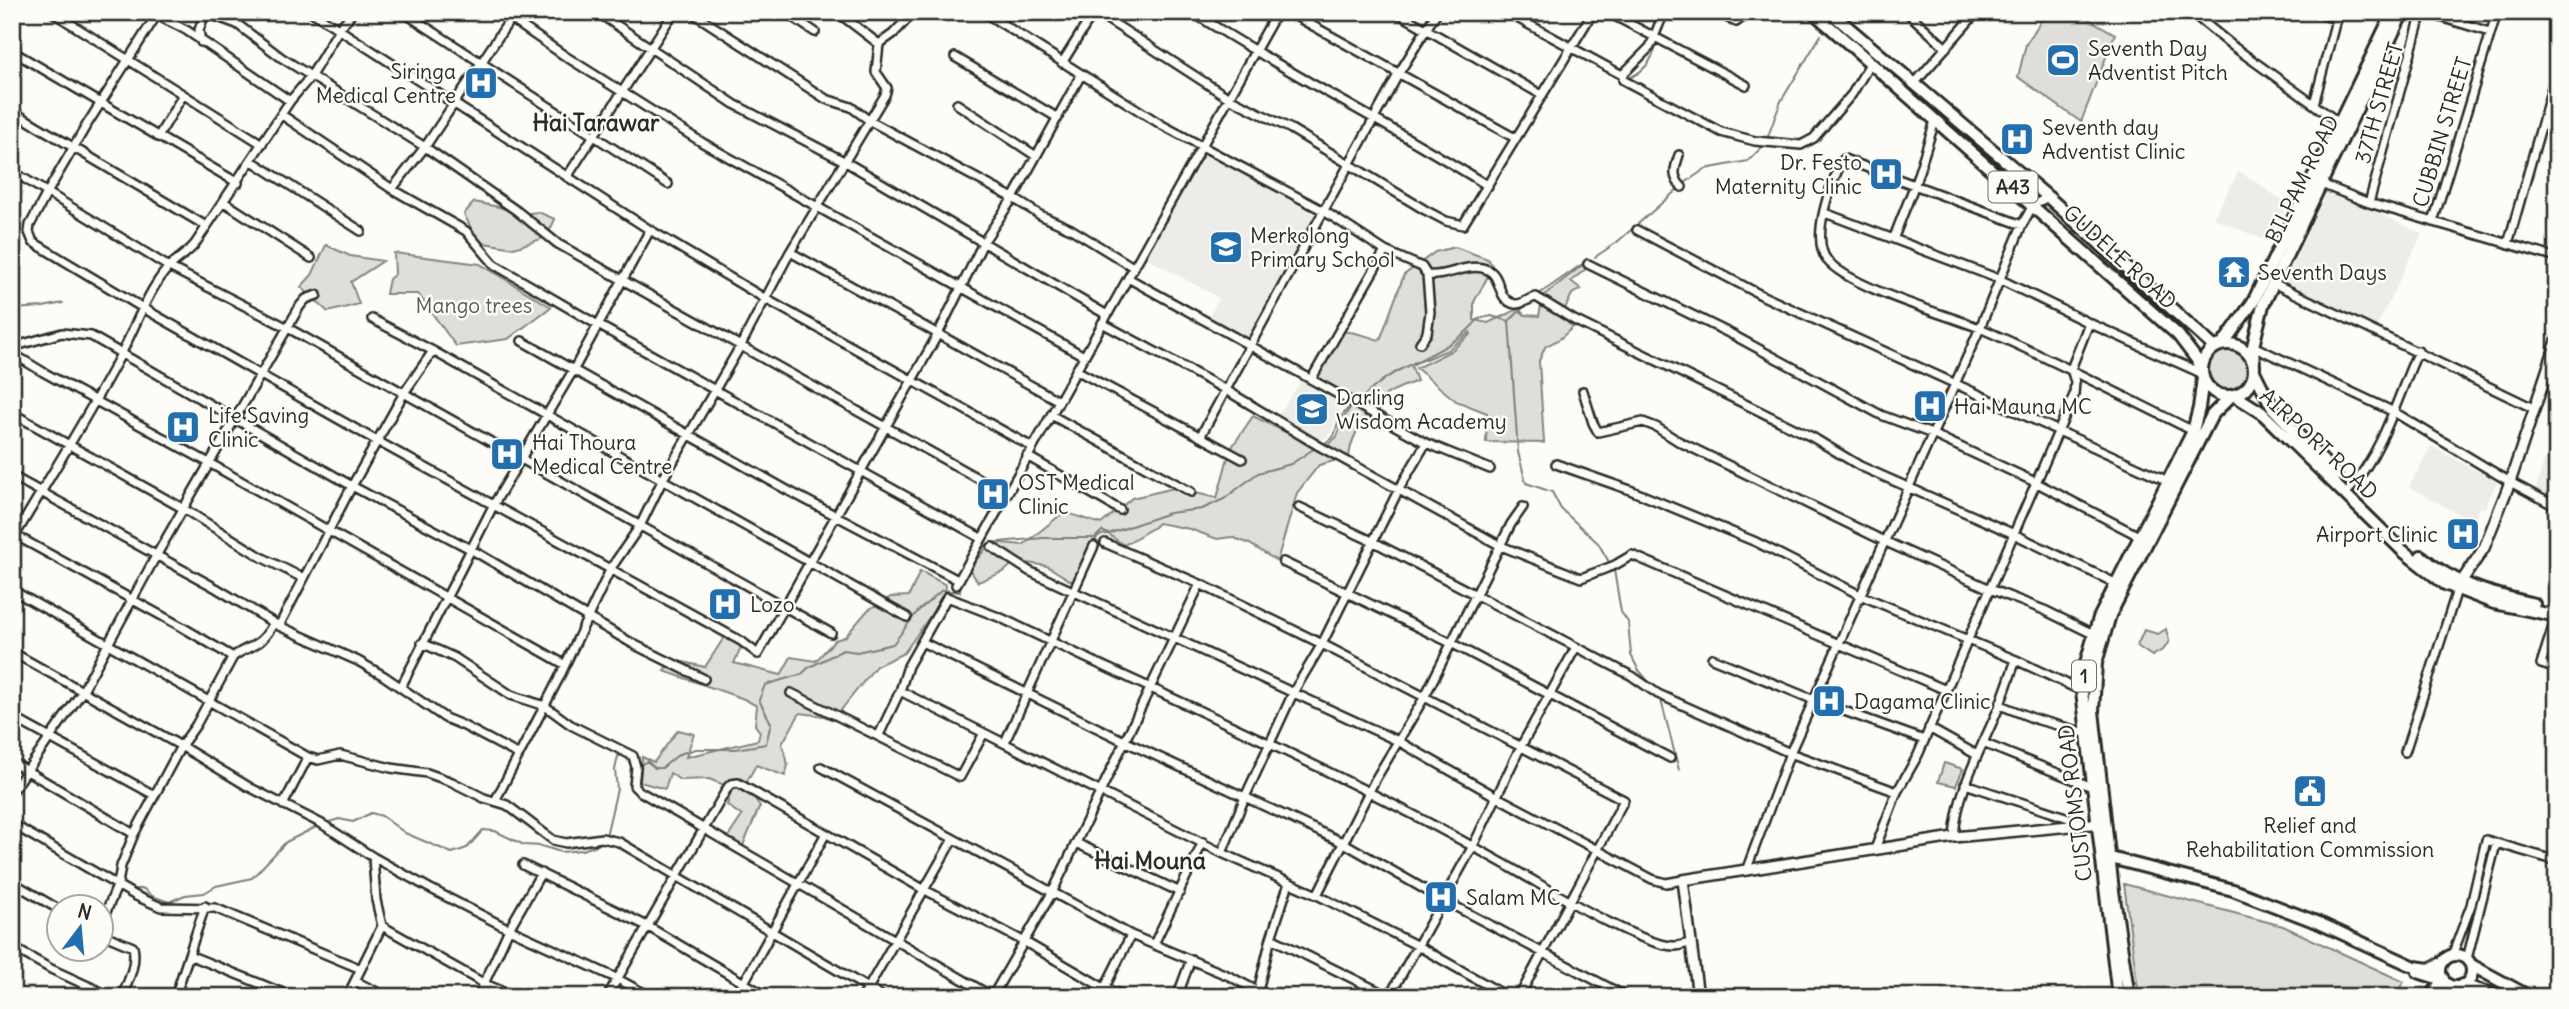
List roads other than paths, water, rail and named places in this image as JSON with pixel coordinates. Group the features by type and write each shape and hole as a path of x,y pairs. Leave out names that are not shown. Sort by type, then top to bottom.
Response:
{"main road":[{"name":"GUDELE ROAD","path":"1813,12 2178,335 2197,360 2202,376"},
{"name":"GUDELE ROAD","path":"1830,12 2219,345"},
{"name":"BILPAM ROAD","path":"2254,369 2253,346 2261,313 2321,184 2393,12"},
{"name":"BILPAM ROAD","path":"2219,345 2253,302 2403,12"},
{"path":"2219,345 2234,344 2244,349 2251,357 2254,369"},
{"name":"1","path":"2202,376 2204,359 2219,345"},
{"name":"1","path":"2233,395 2246,389 2254,369"},
{"name":"AIRPORT ROAD","path":"2254,369 2278,415 2350,489 2430,564 2458,586"},
{"path":"2202,376 2214,392 2233,395"},
{"name":"CUSTOMS ROAD","path":"2129,997 2106,860 2097,824 2082,691 2093,634 2193,431 2199,408 2202,376"},
{"name":"CUSTOMS ROAD","path":"2097,824 2093,685 2102,639 2125,584 2212,415 2233,395"},
{"name":"AIRPORT ROAD","path":"2233,395 2261,412 2403,551 2426,570 2458,586 2557,613"},
{"path":"2106,860 2239,895 2296,916 2401,962 2429,969 2452,956 2460,956 2530,997"},
{"name":"CUSTOMS ROAD","path":"2106,860 2118,997"},
{"path":"2296,916 2426,975 2442,978 2450,985 2503,997"},
{"path":"2446,997 2470,979 2469,962"},
{"path":"2431,997 2442,978 2442,964"}],"street":[{"path":"52,12 262,144"},
{"path":"168,21 180,12"},
{"path":"312,12 650,230 764,298 1032,447"},
{"path":"233,657 13,536 70,445 122,353 142,308 169,267 186,255 238,183 290,101 311,76 353,12"},
{"path":"403,12 668,184"},
{"path":"500,12 513,16 622,93 703,144 1084,356"},
{"path":"597,12 734,104 844,161 1107,315"},
{"path":"567,177 674,12"},
{"path":"691,12 826,99 851,107 870,121 1104,248 1133,267"},
{"path":"785,12 815,32"},
{"path":"837,12 879,44"},
{"path":"495,802 545,706 611,568 640,526 663,479 741,345 764,298 887,88 876,72 879,44 914,12"},
{"path":"1062,63 1095,12 1229,98 1291,129 1425,211 1464,225 1593,12"},
{"path":"1192,12 1254,52 1376,119 1488,186"},
{"path":"522,341 957,582 1277,12"},
{"path":"1288,12 1516,138"},
{"path":"1396,12 1542,94"},
{"path":"1200,437 1399,73 1437,12"},
{"path":"1506,12 1622,75 1650,47 1664,12"},
{"path":"1606,12 1746,85"},
{"path":"1716,12 1735,22 1750,12"},
{"path":"1907,12 1946,48"},
{"path":"1914,84 1977,12"},
{"path":"2191,12 2344,125"},
{"path":"2313,12 2337,15 2314,104"},
{"path":"2423,12 2490,32"},
{"name":"37TH STREET","path":"2370,203 2423,12"},
{"name":"CUBBIN STREET","path":"2433,222 2497,12"},
{"path":"201,42 199,30 205,13 237,24 282,58 425,147 517,211 558,244 1006,494"},
{"path":"985,13 1161,125 1324,211 1385,251 1413,261 1427,275 1438,277 1468,268 1486,269 1495,275 1500,291 1511,302 1520,304 1536,297 1574,320 1812,437 1860,467 2014,534 2117,584"},
{"path":"290,101 154,14 30,225 29,232 33,242 142,308 377,441 611,568 707,625 741,641 758,654 938,334 984,241 1013,198 1081,75"},
{"path":"392,189 425,147 513,16"},
{"path":"12,51 238,183"},
{"path":"955,57 1058,118"},
{"path":"1623,80 1721,132 1755,141 1801,145 1814,138 1852,94 1871,62"},
{"path":"2508,244 2557,70"},
{"path":"158,137 183,95"},
{"path":"957,104 1036,156"},
{"path":"12,111 206,226"},
{"path":"282,115 392,189 466,231 495,264 598,325 981,538"},
{"path":"1894,237 1915,184 1935,121"},
{"path":"1679,155 1673,172 1679,184"},
{"path":"2022,225 1844,159 1832,187 1820,233 1821,246 1827,260 1871,287 1980,328 2071,369 2193,431"},
{"path":"252,161 361,231"},
{"path":"12,170 169,267 288,328 831,633"},
{"path":"2321,184 2370,203 2557,258"},
{"name":"A43","path":"2033,205 2048,197"},
{"path":"224,202 311,258"},
{"path":"1746,871 1790,753 2033,205"},
{"path":"1825,213 1999,279 2202,376"},
{"path":"401,687 494,504 548,414 650,230"},
{"path":"1637,230 1763,296 2168,481"},
{"path":"1311,378 1385,251"},
{"path":"790,252 1059,401"},
{"path":"1588,264 1732,335 1881,415 1932,433 2139,536"},
{"path":"1420,343 1427,334 1430,312 1427,275"},
{"path":"1128,278 1426,443 1490,469"},
{"path":"2273,283 2535,409"},
{"path":"12,792 82,692 156,556 236,419 259,373 300,306 306,299 317,295"},
{"path":"372,319 548,414 907,617"},
{"path":"1102,323 1502,546 1576,578 1597,573 1632,555 1946,690"},
{"path":"1875,849 1897,792 1924,740 1969,640 2074,396 2075,382 2071,369 2088,323"},
{"path":"12,347 62,334 91,336 635,645 704,679"},
{"path":"2405,752 2458,586 2484,548 2511,482 2554,358 2557,341"},
{"path":"2253,346 2394,412 2557,507"},
{"path":"114,894 134,834 233,657 257,643 277,624 404,393 433,351"},
{"path":"2350,489 2364,472 2394,412 2418,351"},
{"path":"12,352 43,372 564,664"},
{"path":"1076,370 1242,459"},
{"path":"1583,391 1598,432 1643,422 1649,424 1678,441 1885,541 2093,634"},
{"path":"12,413 184,509 263,558 303,578"},
{"path":"1051,415 1191,492"},
{"path":"1222,853 1294,691 1322,644 1399,489 1426,443"},
{"path":"1027,456 1120,510"},
{"path":"1556,464 1630,490 1756,542 1860,595 2016,660 2082,691"},
{"path":"12,475 277,624 358,661 445,718 462,724 519,755"},
{"path":"1299,507 1374,542 1575,649 1632,676 1658,694 1790,753 1897,792"},
{"path":"1317,895 1375,779 1424,698 1511,524 1523,507"},
{"path":"1105,543 1200,584 1322,644 1624,800 1519,997"},
{"path":"1004,742 1094,546"},
{"path":"992,547 1029,571 1398,741 1597,851 1652,879 1666,883 1954,837 2097,824"},
{"path":"1283,562 1451,643 1670,758"},
{"path":"422,643 455,657 511,695 545,706 571,725 633,756 636,767 634,786 992,997 1052,893 1200,584"},
{"path":"12,590 308,757 318,760 340,755 391,768 427,773 516,809 553,840 612,840 883,997"},
{"path":"879,735 900,691 908,666 947,597 1001,618 1370,792 1473,846 1570,902 1643,938 1674,947 1690,943"},
{"path":"2557,613 2541,664 2557,669"},
{"path":"922,642 1124,741 1344,843 1443,900 1627,997"},
{"path":"1271,938 1389,997 1473,846 1520,748 1575,649"},
{"path":"12,652 283,805 322,824 373,857 429,888 651,997"},
{"path":"1712,658 1814,700 1924,740"},
{"path":"1954,837 1958,803 2016,660"},
{"path":"900,691 1222,853 1317,895 1418,946 1508,997"},
{"path":"791,693 960,778 984,733"},
{"path":"2000,705 2035,719 2086,733"},
{"path":"12,717 154,795"},
{"path":"1929,728 1977,755"},
{"path":"1983,743 2092,787"},
{"path":"283,805 308,757"},
{"path":"12,762 134,834"},
{"path":"821,767 1131,935 1191,958 1269,997"},
{"path":"607,997 675,876 731,784 738,783 923,889 1104,988 1128,997"},
{"path":"1965,784 2097,824"},
{"path":"12,824 136,896 161,907 177,909 205,906 231,913 361,969"},
{"path":"736,997 825,835"},
{"path":"863,997 954,839"},
{"path":"2469,962 2486,840 2557,861"},
{"path":"1154,944 1203,842"},
{"path":"1076,843 1180,892"},
{"path":"2452,956 2475,906 2496,844"},
{"path":"347,997 382,926 376,900 373,857"},
{"path":"523,865 647,926 768,997"},
{"path":"478,997 509,929 541,873"},
{"path":"1683,880 1698,997"},
{"path":"12,882 46,902"},
{"path":"1258,991 1271,938 1289,883"},
{"path":"175,997 205,906"},
{"path":"382,926 485,984 516,997"},
{"path":"1100,997 1131,935"},
{"path":"116,940 133,947 134,951 131,973 122,997"},
{"path":"12,947 51,970 112,997"},
{"path":"189,955 293,997"},
{"path":"1177,997 1191,958"},
{"path":"355,981 387,997"},
{"path":"12,994 19,997"}],"waterway":[{"path":"1659,38 1668,12"},
{"path":"1767,139 1781,101 1821,35"},
{"path":"1626,79 1647,65 1657,43"},
{"path":"1682,185 1705,169 1748,161 1765,144"},
{"path":"1595,257 1616,243 1678,189"},
{"path":"1538,295 1585,262"},
{"path":"12,309 63,303"},
{"path":"1526,305 1509,321 1518,452 1526,483 1552,492 1561,509 1598,543 1609,562"},
{"path":"1356,402 1386,378 1461,336 1478,319 1491,316 1509,321"},
{"path":"1323,445 1334,436 1339,419 1351,405"},
{"path":"977,553 989,543 1043,538 1095,538 1102,531 1108,534 1169,513 1202,509 1224,499 1258,473 1291,464 1315,448"},
{"path":"1614,570 1621,612 1628,622 1631,655 1638,669 1653,687"},
{"path":"637,767 647,761 655,768 662,768 679,754 696,749 736,749 766,744 771,723 759,700 765,685 802,674 808,668 843,650 857,652 893,644 918,611 942,590 960,592 960,585"},
{"path":"1661,700 1679,770"},
{"path":"606,836 617,789 615,770 618,756 622,755"},
{"path":"626,757 632,767"},
{"path":"326,823 339,819 353,822 371,813 382,816 405,833 452,853 467,848 483,830 495,831 524,845 541,846 561,852 582,850 598,845 603,840"},
{"path":"128,889 144,889 152,896 169,902 185,895 204,893 216,886 252,878 286,842 318,826"}],"place":[{"name":"Seventh Day Adventist Pitch","path":"2063,60"},
{"name":"Siringa Medical Centre","path":"481,83"},
{"name":"Seventh day Adventist Clinic","path":"2017,139"},
{"name":"Dr. Festo Maternity Clinic","path":"1886,174"},
{"name":"Merkolong Primary School","path":"1226,247"},
{"name":"Seventh Days","path":"2234,272"},
{"name":"Hai Mauna MC","path":"1930,406"},
{"name":"Darling Wisdom Academy","path":"1312,409"},
{"name":"Life Saving Clinic","path":"183,427"},
{"name":"Hai Thoura Medical Centre","path":"507,454"},
{"name":"OST Medical Clinic","path":"993,494"},
{"name":"Airport Clinic","path":"2463,534"},
{"name":"Lozo","path":"725,604"},
{"name":"Dagama Clinic","path":"1829,701"},
{"name":"Relief and Rehabilitation Commission","path":"2310,791"},
{"name":"Salam MC","path":"1441,897"}],"district":[{"name":"Hai Tarawar","path":"596,122"},
{"name":"Hai Mouna","path":"1150,860"}],"park label":[{"name":"Mango trees","path":"474,305"}]}
